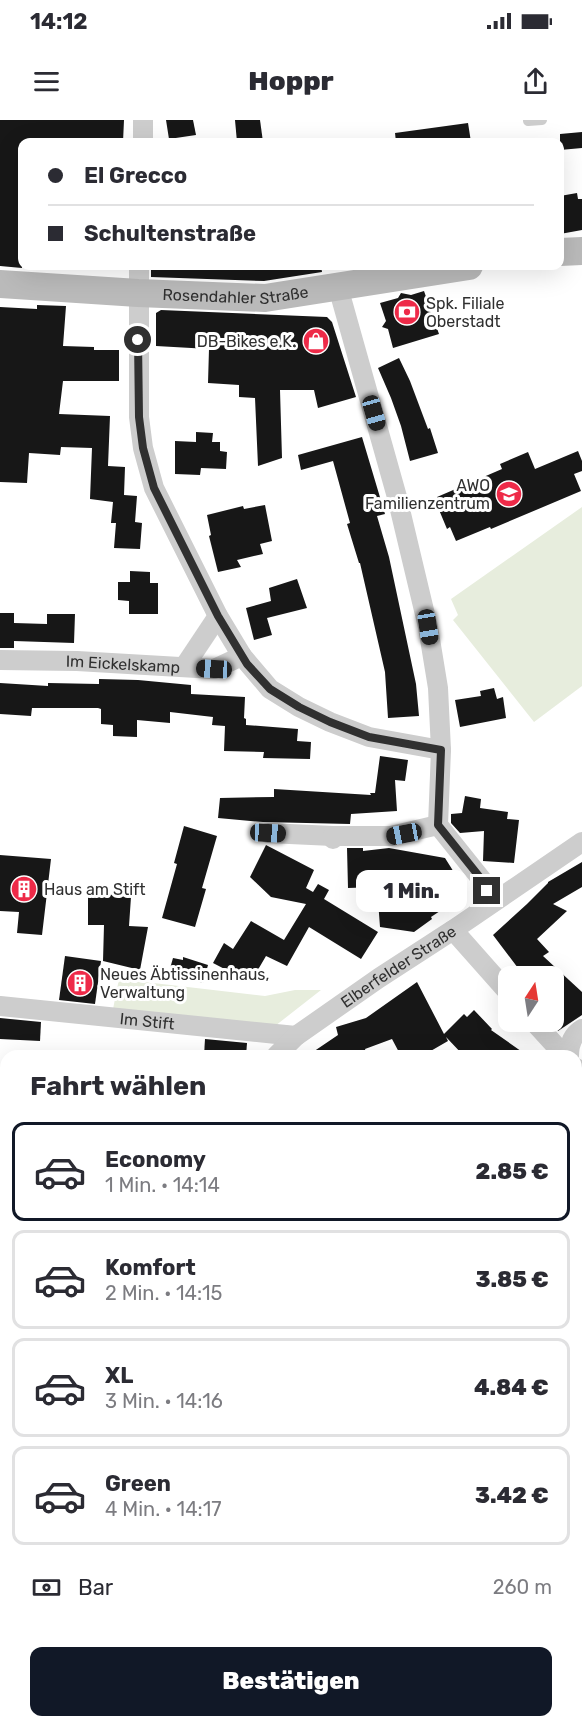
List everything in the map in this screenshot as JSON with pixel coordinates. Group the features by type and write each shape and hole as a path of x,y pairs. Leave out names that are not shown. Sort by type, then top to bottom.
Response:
{"main road":[{"path":"564,252 582,250"},
{"name":"Rosendahler Straße","path":"0,284 138,279 265,298 444,270"}],"street":[{"path":"143,120 143,138"},
{"path":"138,279 139,417 143,448 154,488 218,616 242,656 270,689 330,722 369,737 441,750"},
{"path":"338,287 397,497 428,627 438,688 441,750 438,825 482,880 491,903"},
{"path":"184,667 218,616"},
{"name":"Im Eickelskamp","path":"0,660 77,661 214,669 242,656"},
{"path":"268,833 333,838 391,836 438,825"},
{"name":"Elberfelder Straße","path":"282,1050 296,1036 379,978 582,842"},
{"path":"453,930 498,981"},
{"name":"Im Stift","path":"0,1006 296,1036"},
{"path":"568,1050 569,1044 577,1032 582,1029"},
{"path":"544,1032 561,1050"}],"lane":[{"path":"528,122 542,120"}],"green space":[{"path":"582,507 582,686 534,722 453,620 458,615 451,599"},
{"path":"119,979 265,996 295,990 321,990 275,1026 113,1009"}],"building":[{"path":"0,120 124,120 123,138 18,138 18,268 0,266"},
{"path":"166,120 193,120 196,135 169,138"},
{"path":"235,120 260,120 262,138 237,138"},
{"path":"468,123 470,138 396,138 395,133"},
{"path":"582,132 582,148 564,150 564,138 560,138 560,134"},
{"path":"577,193 578,199 582,199 582,230 564,233 564,195"},
{"path":"151,270 322,270 322,272 264,281 151,277"},
{"name":"Spk. Filiale Oberstadt","path":"424,291 439,334 393,348 388,329 382,327 386,321 380,303 398,298 401,293 411,295"},
{"path":"37,305 66,306 63,346 119,350 119,381 63,381 59,414 110,416 108,466 125,467 124,495 137,496 135,522 142,523 140,549 114,548 116,523 111,523 113,502 90,499 92,448 61,447 60,455 29,453 27,483 0,482 0,307 37,309"},
{"path":"161,310 327,317 332,322 356,397 318,408 314,390 280,390 282,458 258,466 255,398 239,397 239,385 208,383 209,349 156,346 156,313"},
{"path":"399,358 428,429 430,428 438,453 410,461 401,426 378,368"},
{"path":"196,432 213,433 212,442 220,442 220,451 227,452 226,469 201,468 200,475 175,474 175,441 196,442"},
{"path":"362,437 385,514 377,516 389,557 416,684 419,716 388,718 385,672 360,563 347,524 350,523 333,461 301,470 298,455"},
{"name":"AWO Familienzentrum","path":"578,451 582,461 582,471 574,474 581,491 491,529 490,527 456,541 450,527 447,529 437,505 440,504 437,497 502,469 500,464 528,452 535,469"},
{"path":"265,505 272,541 260,544 263,554 237,560 241,567 218,572 209,536 211,535 207,515 243,506 244,509"},
{"path":"130,571 150,572 150,583 158,583 158,614 129,614 129,601 118,600 118,582 130,582"},
{"path":"297,579 307,608 267,618 272,635 254,640 246,608 271,601 269,588"},
{"path":"0,613 14,613 14,623 47,624 47,614 75,614 74,643 14,641 14,648 0,648"},
{"path":"99,679 191,685 191,694 245,697 246,725 298,729 297,741 311,742 310,759 263,758 264,752 224,751 225,726 212,725 213,717 170,712 170,723 137,720 137,737 113,736 113,725 101,724 101,709 98,708 32,708 31,716 0,714 0,683 48,686 48,683 99,684"},
{"path":"494,688 497,699 503,697 506,718 460,727 455,700 481,696 480,691"},
{"path":"380,756 408,760 405,781 395,780 397,811 351,814 350,824 263,822 218,818 220,798 274,797 274,789 371,795 370,793 375,793"},
{"path":"465,796 481,799 480,808 508,812 507,819 519,820 514,863 483,861 484,831 460,833 451,823 451,814 462,813"},
{"path":"184,826 217,836 202,888 206,889 195,927 162,918 177,864 174,863"},
{"path":"266,845 314,870 306,888 313,892 318,884 329,890 324,899 378,932 361,959 309,927 287,966 266,956 252,980 240,977 213,963 224,943 233,949 251,921 284,940 306,904 271,897 250,877"},
{"path":"347,848 363,848 363,851 389,848 445,858 467,893 431,917 432,919 414,932 380,927 377,887 348,888"},
{"name":"Haus am Stift","path":"0,855 51,859 42,935 17,933 19,912 0,911"},
{"path":"582,862 582,887 553,904 567,911 537,939 549,952 543,956 554,966 516,966 493,935 548,882"},
{"path":"88,888 106,888 106,894 131,897 129,926 148,927 140,970 103,961 104,925 88,925"},
{"name":"Neues Äbtissinenhaus, Verwaltung","path":"65,956 101,961 95,1004 59,1000"},
{"path":"183,957 208,965 203,983 169,972 173,958 183,960"},
{"path":"564,975 582,992 582,1015 564,1027"},
{"path":"417,982 444,1034 464,1014 467,1017 474,1010 491,1030 519,1050 458,1050 446,1037 448,1041 432,1050 398,1050 392,1039 365,1050 316,1050 338,1035 336,1027 366,1018"},
{"path":"0,1018 41,1022 40,1041 0,1039"},
{"path":"205,1039 247,1043 246,1050 204,1050"}],"place":[{"name":"Spk. Filiale Oberstadt","path":"407,312"},
{"name":"DB-Bikes e.K.","path":"316,341"},
{"name":"AWO Familienzentrum","path":"509,494"},
{"name":"Haus am Stift","path":"24,889"},
{"name":"Neues Äbtissinenhaus, Verwaltung","path":"80,983"}],"route":[{"path":"138,340 139,417 143,448 154,488 218,616 247,664 270,689 330,722 369,737 441,750 438,825 482,880 487,891"}]}
